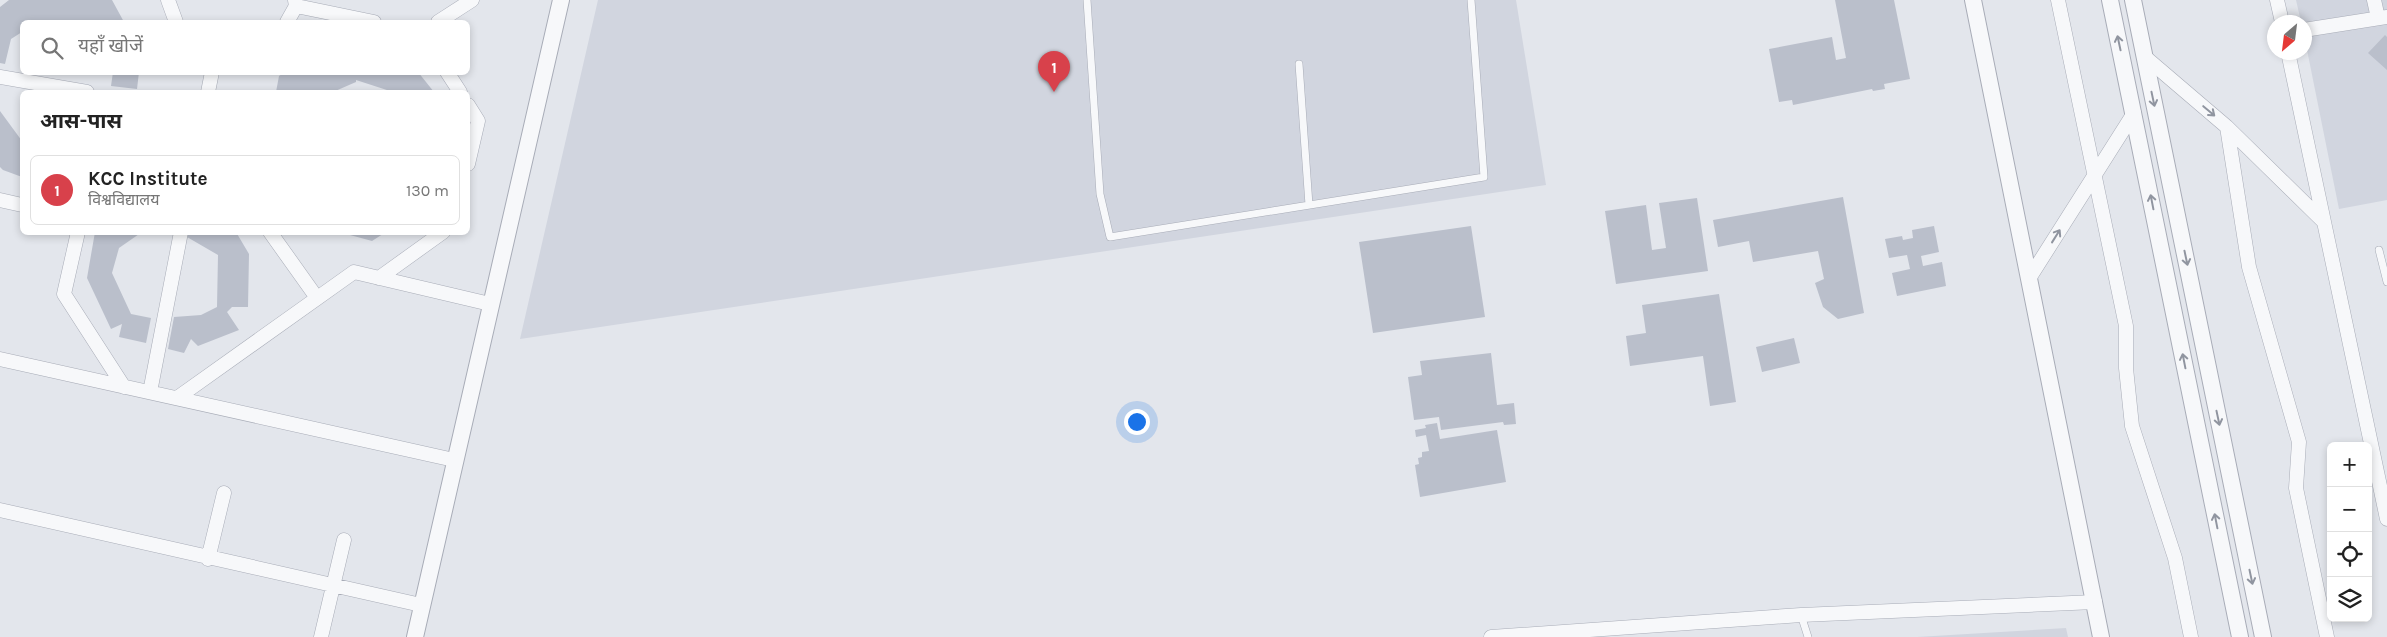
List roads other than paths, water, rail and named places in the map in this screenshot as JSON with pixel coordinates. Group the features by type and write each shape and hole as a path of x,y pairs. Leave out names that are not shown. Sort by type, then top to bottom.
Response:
{"street":[{"path":"168,0 175,20"},
{"path":"441,20 472,0"},
{"path":"415,637 454,460 561,0"},
{"path":"1973,0 2101,637"},
{"path":"2058,0 2126,326 2126,368 2132,426 2175,558 2191,637"},
{"path":"2110,0 2240,637"},
{"path":"2133,0 2263,637"},
{"path":"2278,0 2281,15"},
{"path":"2312,29 2382,18 2374,0"},
{"path":"289,20 296,3 366,20"},
{"path":"2145,57 2227,127 2324,222"},
{"path":"2290,60 2387,519"},
{"path":"208,90 211,75"},
{"path":"449,75 459,90"},
{"path":"0,76 76,90"},
{"path":"470,108 478,121 470,155"},
{"path":"2030,277 2134,113"},
{"path":"2227,127 2249,267 2299,442 2296,488 2327,637"},
{"path":"0,200 20,205"},
{"path":"77,235 64,294 124,387"},
{"path":"150,392 180,235"},
{"path":"272,235 317,298"},
{"path":"379,278 440,235"},
{"path":"177,398 354,272 490,304"},
{"path":"0,359 454,460"},
{"path":"208,558 224,493"},
{"path":"0,510 421,606"},
{"path":"321,637 344,540"},
{"path":"1491,637 1801,615 2094,602"}],"lane":[{"path":"1087,0 1100,194 1110,237 1484,177 1471,0"},
{"path":"1299,64 1309,205"},
{"path":"2379,250 2387,282"},
{"path":"1801,615 1808,637"}],"place":[{"name":"KCC Institute","path":"1054,92"}]}
